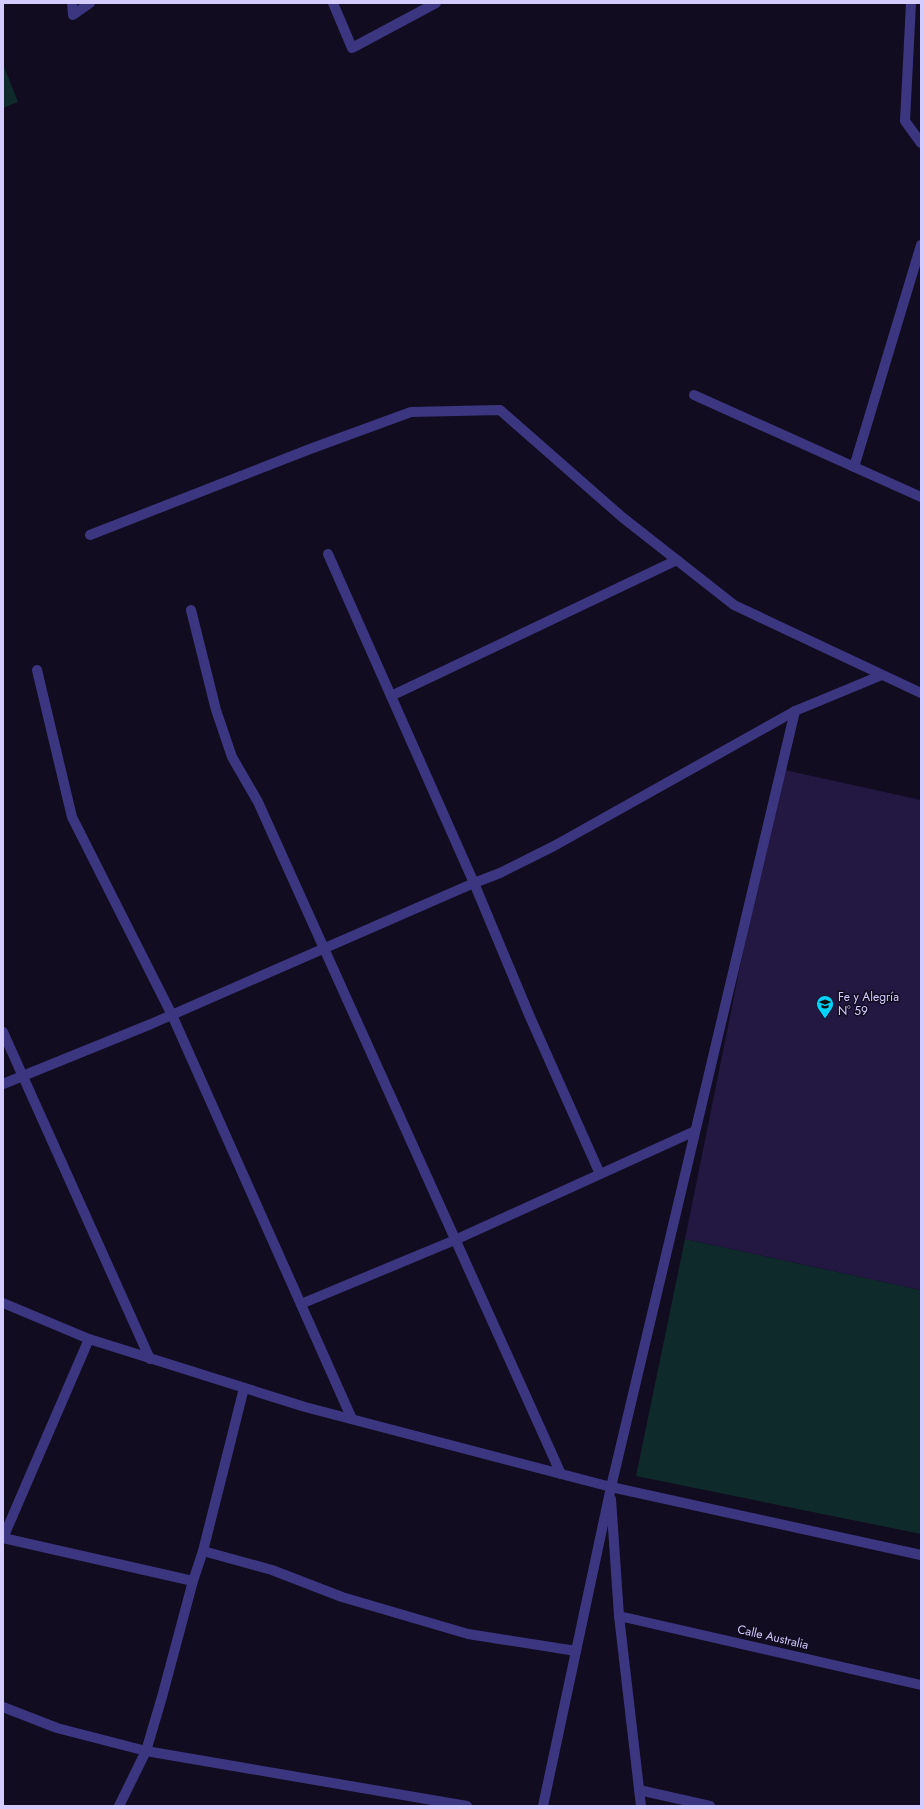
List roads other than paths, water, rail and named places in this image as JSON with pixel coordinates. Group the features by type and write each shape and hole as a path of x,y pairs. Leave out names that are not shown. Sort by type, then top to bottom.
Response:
{"street":[{"path":"72,3 73,15 90,3"},
{"path":"333,3 352,48 436,3"},
{"path":"911,3 905,121 921,142"},
{"path":"854,467 921,244"},
{"path":"694,395 921,497"},
{"path":"90,535 310,449 411,412 500,410 622,517 734,605 921,693"},
{"path":"328,554 474,883 530,1017 600,1174"},
{"path":"390,696 677,560"},
{"path":"191,610 216,710 232,757 258,802 323,950 561,1474"},
{"path":"37,670 72,817 172,1015 352,1419"},
{"path":"3,1084 172,1015 500,873 554,846 795,711 882,675"},
{"path":"543,1806 611,1487 795,711"},
{"path":"3,1032 150,1359"},
{"path":"301,1304 455,1240 695,1131"},
{"path":"3,1304 89,1339 244,1388 352,1419 611,1487 921,1555"},
{"path":"89,1339 3,1538 193,1581"},
{"path":"119,1806 146,1751 162,1698 193,1581 203,1551 244,1388"},
{"path":"611,1487 619,1616 641,1806"},
{"path":"203,1551 272,1570 342,1597 468,1634 576,1651"},
{"name":"Calle Australia","path":"619,1616 921,1685"},
{"path":"3,1707 58,1728 146,1751 467,1806"},
{"path":"639,1790 710,1806"}],"place":[{"name":"Fe y Alegría N° 59","path":"825,1019"}]}
